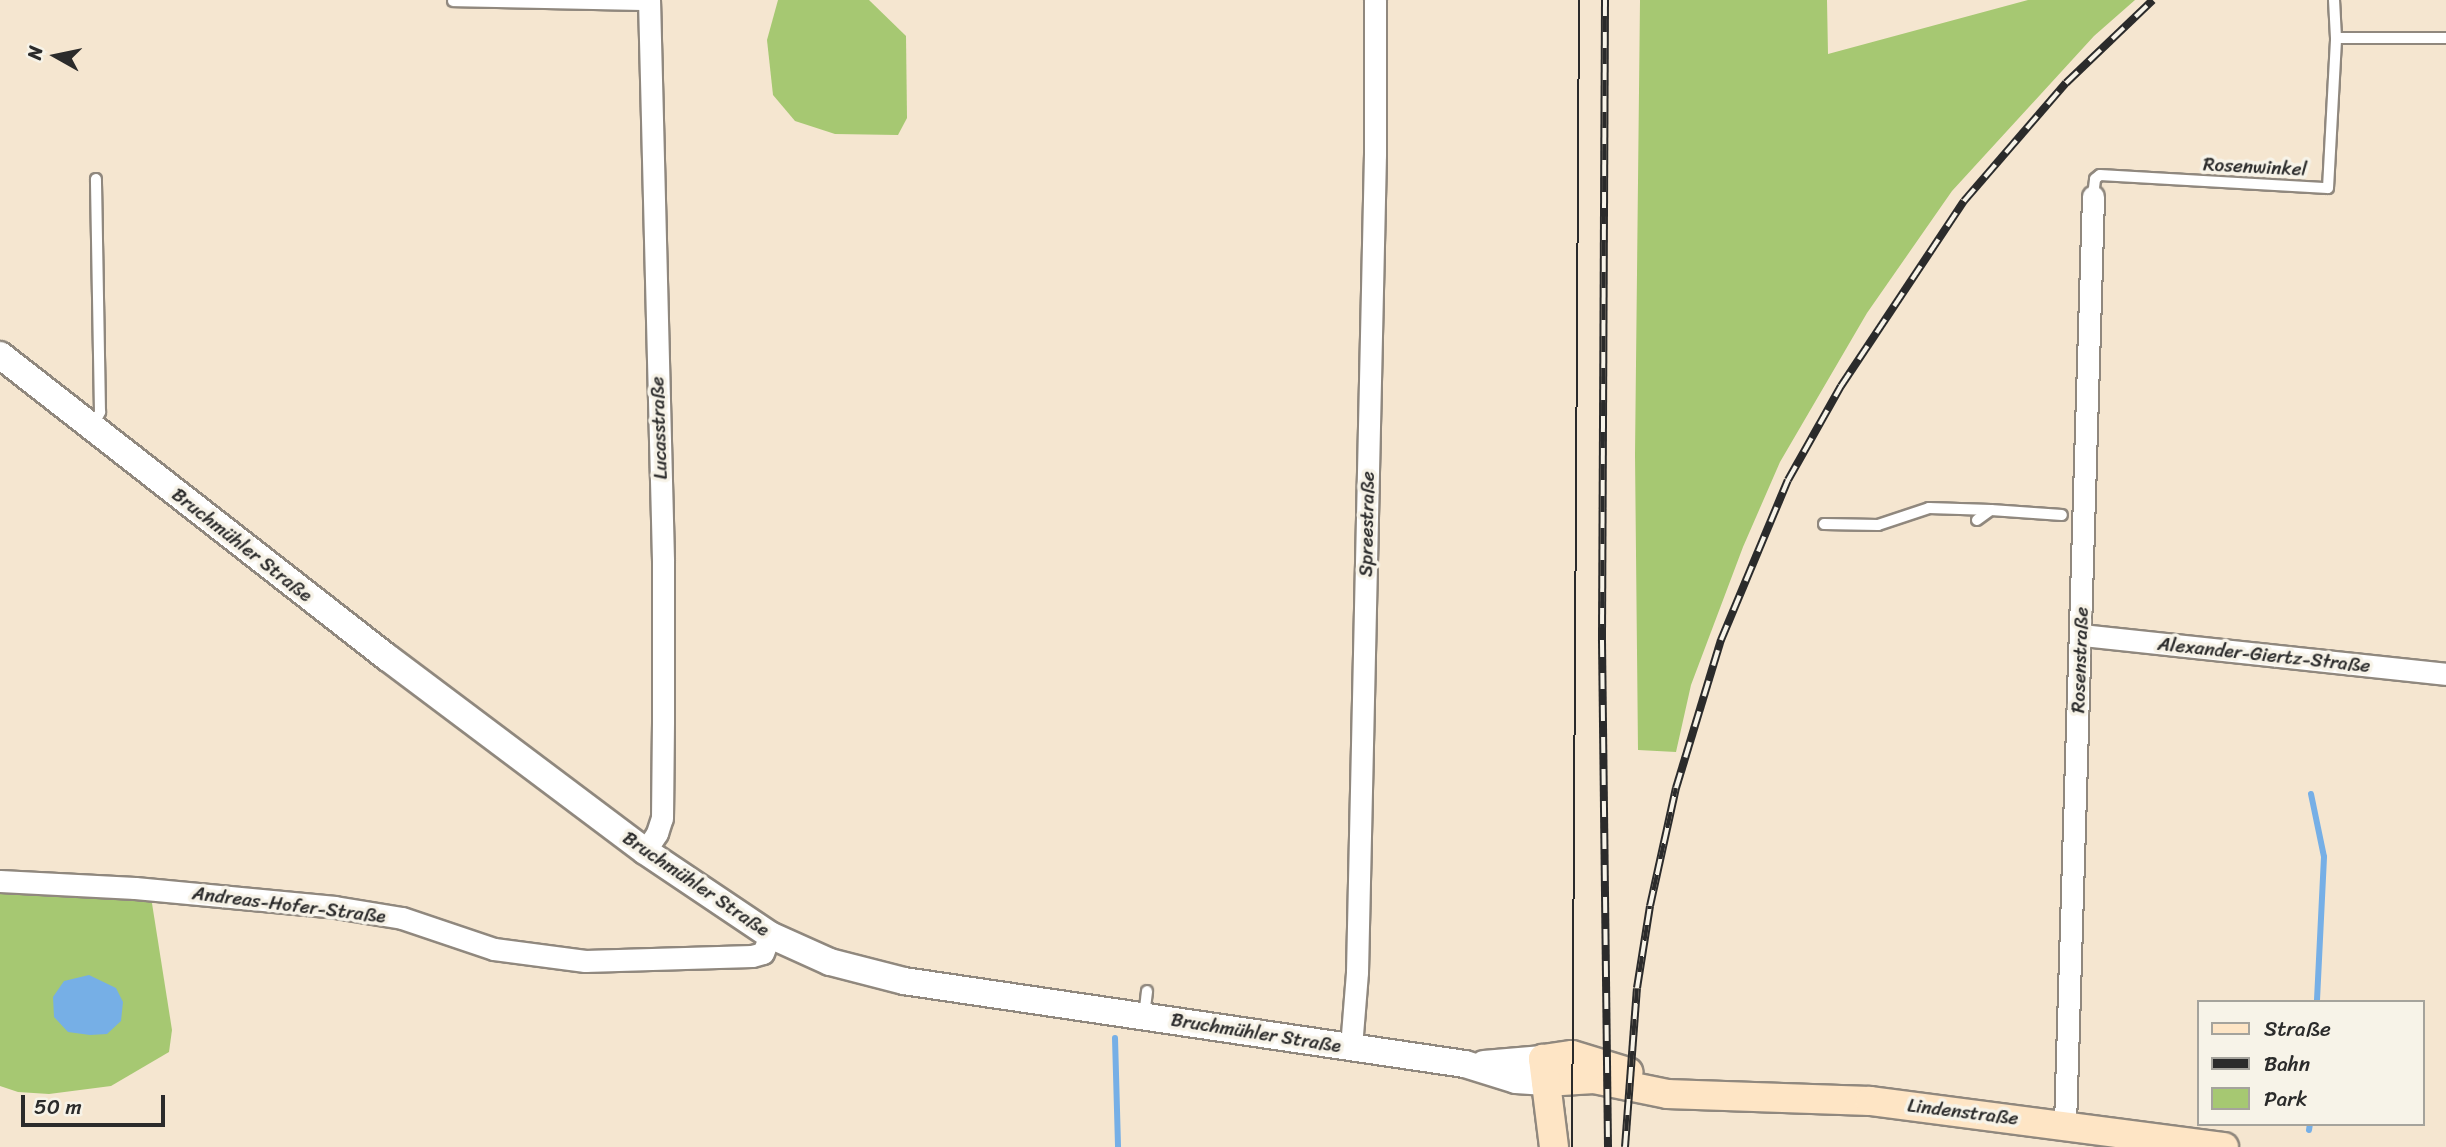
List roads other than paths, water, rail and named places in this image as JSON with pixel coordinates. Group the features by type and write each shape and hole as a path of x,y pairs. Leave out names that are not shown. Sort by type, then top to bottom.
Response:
{"main road":[{"name":"Lindenstraße","path":"1544,1071 1572,1055 1701,1094 1870,1101 2065,1124 2224,1147"},
{"path":"1544,1071 1554,1147"}],"street":[{"name":"Spreestraße","path":"1351,1047 1357,972 1376,154 1375,0"},
{"name":"Lucasstraße","path":"645,851 657,833 662,818 663,721 663,560 649,2"},
{"name":"Rosenstraße","path":"2065,1124 2082,635 2093,196"},
{"name":"Bruchmühler Straße","path":"0,355 388,658 645,851 770,935 830,961 871,969 1146,1003 1351,1047 1465,1064 1516,1080 1544,1071"},
{"name":"Alexander-Giertz-Straße","path":"2082,635 2446,674"},
{"name":"Andreas-Hofer-Straße","path":"0,881 135,888 335,907 402,918 494,949 585,961 752,956 763,953 770,935"}],"lane":[{"name":"Rosenwinkel","path":"2093,196 2095,180 2100,175 2328,188 2336,38 2334,0"},
{"path":"453,1 649,2"},
{"path":"2336,38 2446,38"},
{"path":"92,428 100,412 96,179"},
{"path":"1824,524 1878,524 1929,508 2062,515"},
{"path":"1977,520 1991,510"}],"water":[{"path":"89,975 116,988 123,1002 121,1021 107,1034 68,1032 54,1017 53,997 64,981"}],"waterway":[{"path":"2311,794 2324,857 2317,1000"},
{"path":"1115,1038 1118,1147"},
{"path":"2309,1130 2310,1126"}],"tram line":[{"path":"1572,1147 1579,0"}],"railway":[{"path":"1605,0 1602,641 1608,1147"},
{"path":"1625,1147 1637,988 1650,906 1676,788 1721,640 1788,480 1841,386 1964,201 2066,83 2153,0"}]}
